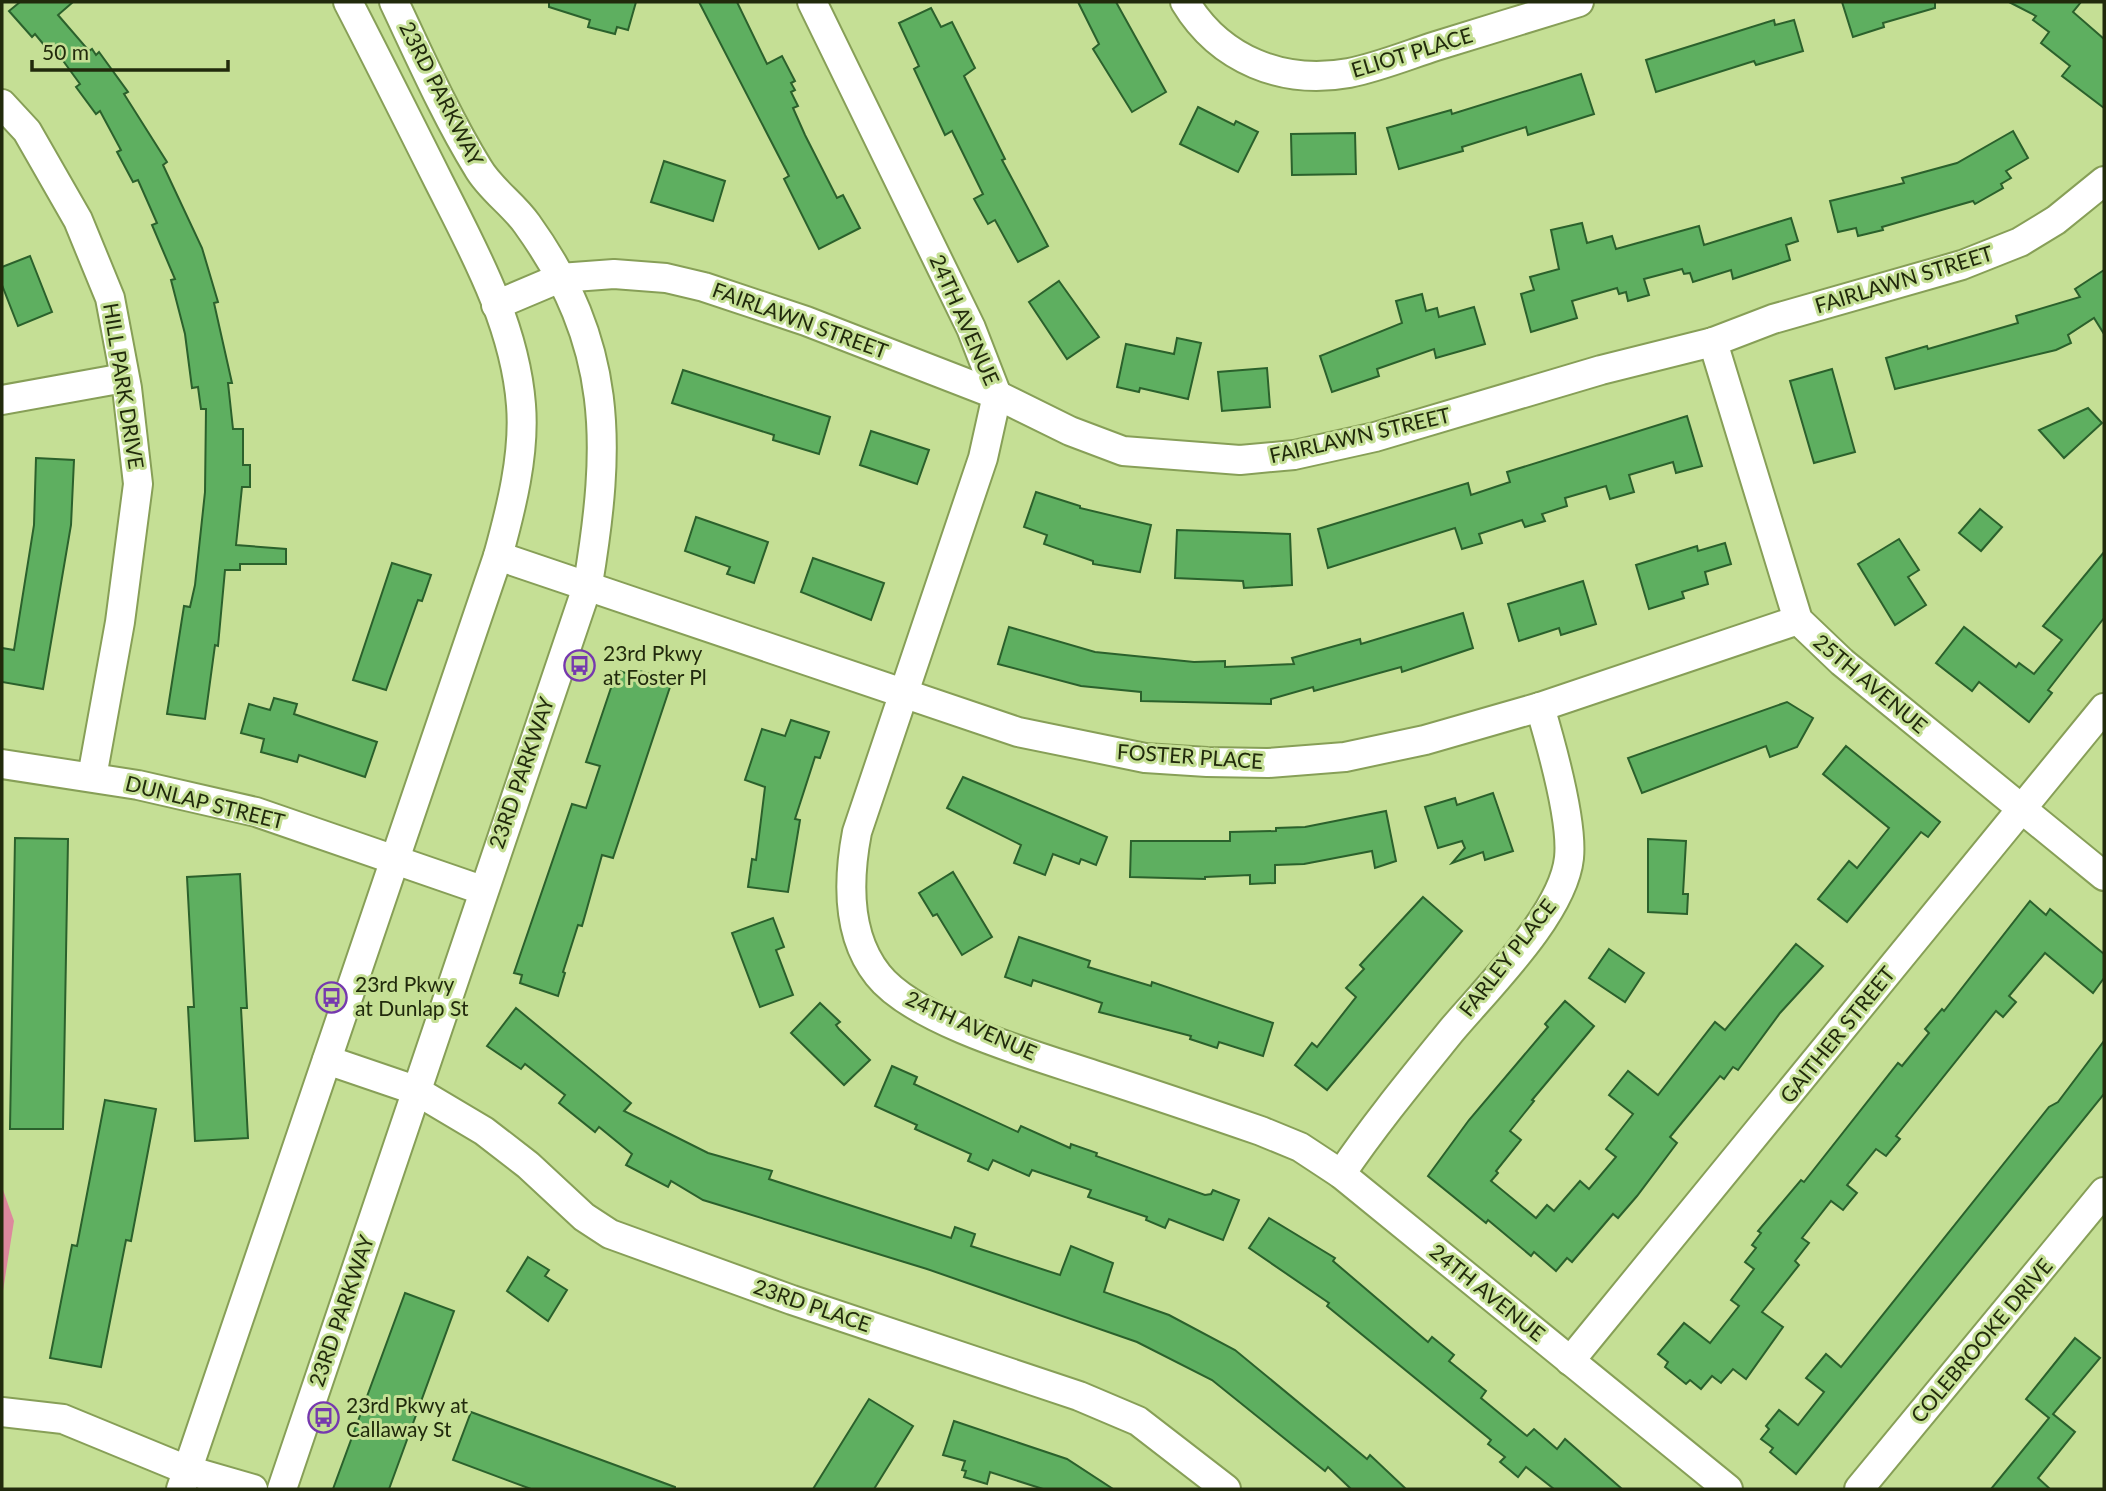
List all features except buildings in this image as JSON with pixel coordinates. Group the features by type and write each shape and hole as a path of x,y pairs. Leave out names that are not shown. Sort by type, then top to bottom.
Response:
{"street":[{"name":"23RD PARKWAY","path":"184,1479 498,556 509,518 518,462 521,405 511,349 496,305 471,246 348,2"},
{"name":"23RD PARKWAY","path":"282,1489 482,890 588,584 600,512 604,428 587,338 561,278 527,223 479,170 394,2"},
{"name":"24TH AVENUE","path":"812,2 971,328 997,395 983,458 867,799 853,859 854,921 877,974 912,1004 1008,1046 1261,1131 1300,1147 1341,1174 1728,1489"},
{"name":"ELIOT PLACE","path":"1185,2 1204,29 1236,56 1269,71 1308,77 1350,73 1579,2"},
{"name":"HILL PARK DRIVE","path":"2,104 26,131 78,220 110,298 124,378 138,484 120,622 92,777"},
{"name":"FAIRLAWN STREET","path":"496,305 561,278 614,274 666,278 704,287 806,321 997,395 1069,431 1124,451 1240,460 1294,455 1375,437 1601,370 1713,342 1773,319 1991,256 2056,220 2104,181"},
{"name":"25TH AVENUE","path":"1713,342 1798,620 1842,662 2104,876"},
{"path":"2,400 22,399 124,378"},
{"name":"FOSTER PLACE","path":"498,556 588,584 662,613 1018,732 1145,758 1207,762 1268,762 1345,757 1425,740 1540,707 1798,620"},
{"name":"FARLEY PLACE","path":"1341,1174 1385,1111 1522,946 1551,908 1564,883 1570,849 1553,752 1540,707"},
{"name":"GAITHER STREET","path":"1570,1361 2104,708"},
{"name":"DUNLAP STREET","path":"2,764 92,777 256,812 482,890"},
{"name":"23RD PLACE","path":"327,1060 415,1090 493,1137 584,1217 610,1234 792,1300 1079,1396 1138,1421 1227,1489"},
{"name":"COLEBROOKE DRIVE","path":"1859,1489 2104,1192"},
{"path":"2,1412 63,1419 184,1479 253,1489"}],"shaded area":[{"path":"2,1187 14,1221 2,1297"}],"place":[{"name":"23rd Pkwy at Foster Pl","path":"580,666"},
{"name":"23rd Pkwy at Dunlap St","path":"332,997"},
{"name":"23rd Pkwy at Callaway St","path":"323,1418"}]}
